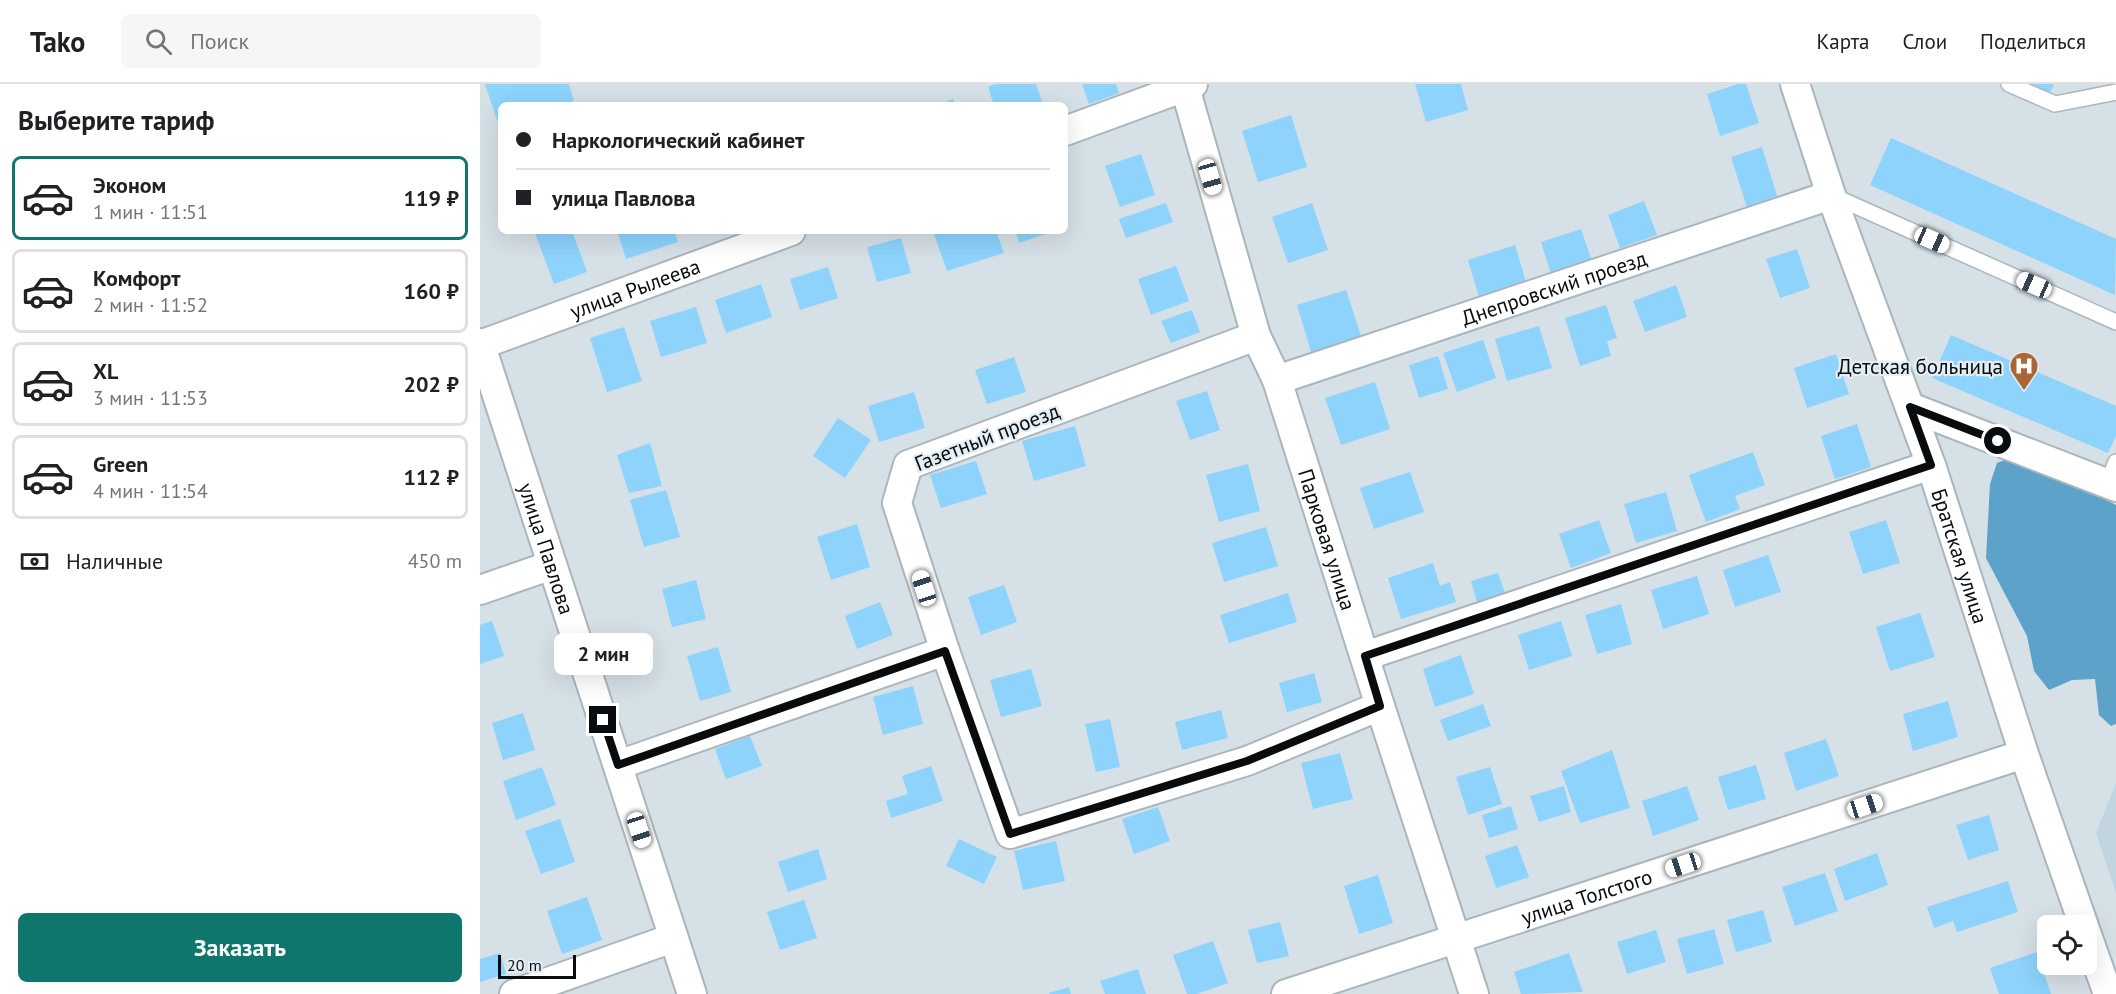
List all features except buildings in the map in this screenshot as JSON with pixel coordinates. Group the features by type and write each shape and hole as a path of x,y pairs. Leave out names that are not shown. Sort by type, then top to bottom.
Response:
{"street":[{"name":"Братская улица","path":"1795,84 1832,195 1931,465 2024,754 2080,915"},
{"path":"1068,130 1187,85"},
{"name":"Парковая улица","path":"1187,85 1256,336 1277,380 1474,994"},
{"name":"Днепровский проезд","path":"1277,380 1832,195"},
{"name":"улица Рылеева","path":"480,344 783,234"},
{"name":"Газетный проезд","path":"1256,336 908,465 897,503 945,651 1010,834 1247,761 1380,706"},
{"name":"улица Павлова","path":"480,344 692,994"},
{"path":"1910,407 2113,478"},
{"path":"1365,656 1931,465"},
{"path":"480,590 552,565"},
{"path":"618,765 945,651"},
{"name":"улица Толстого","path":"1286,994 2024,754"},
{"path":"514,994 673,938"},
{"path":"2097,963 2108,994"}],"lane":[{"path":"2009,84 2055,104 2116,92"},
{"path":"1832,195 2116,322"}],"shaded area":[{"path":"2017,455 2116,505 2116,724 2111,726 2099,715 2095,679 2072,680 2049,690 2034,671 2027,636 1986,558 1990,484 1997,463"},
{"path":"2116,783 2116,893 2096,833"}],"place":[{"name":"Детская больница","path":"2024,392"}],"route":[{"path":"603,720 618,765 945,651 1010,834 1247,761 1380,706 1365,656 1931,465 1910,407 1998,441"}]}
